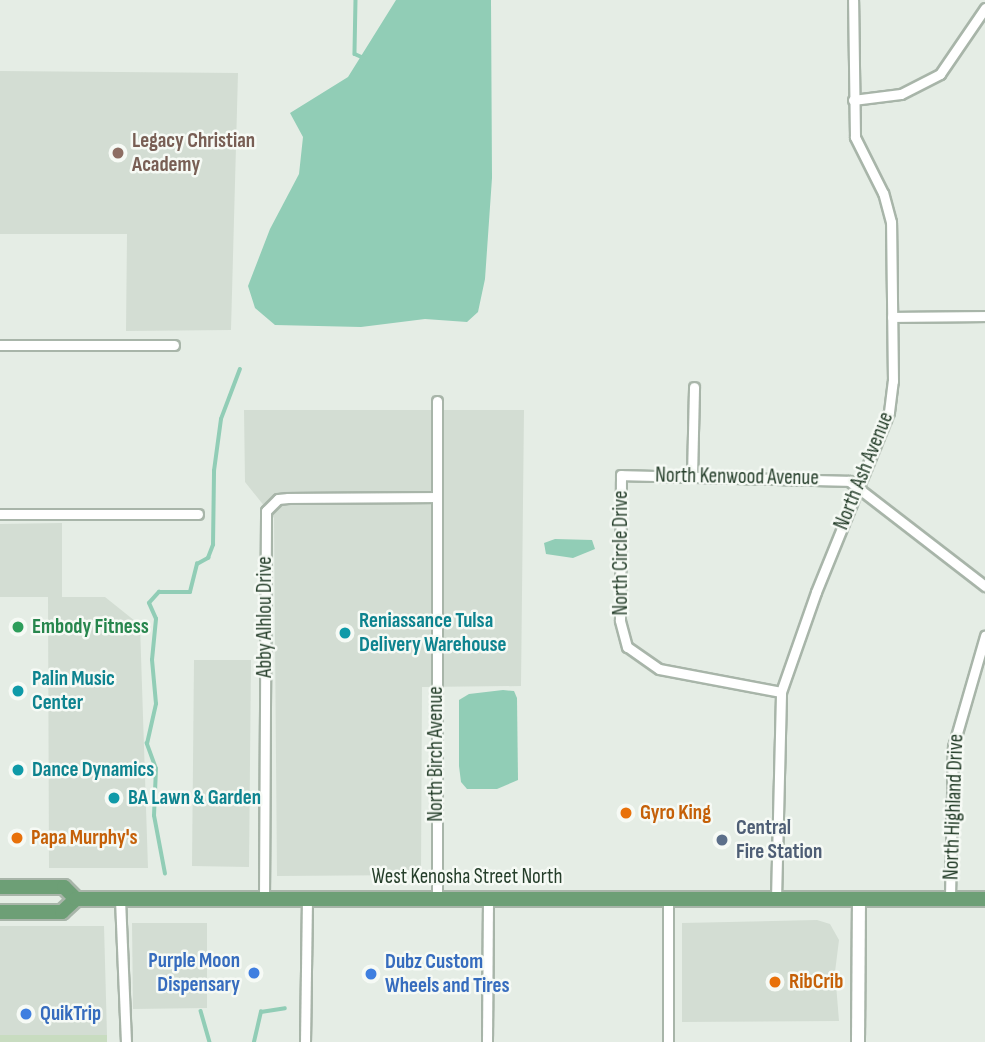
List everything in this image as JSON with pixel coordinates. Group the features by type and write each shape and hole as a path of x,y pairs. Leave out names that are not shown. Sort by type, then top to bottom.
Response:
{"main road":[{"name":"West Kenosha Street North","path":"0,887 64,887 76,899"},
{"name":"West Kenosha Street North","path":"0,912 62,912 76,899 985,899"},
{"path":"858,1042 859,899"}],"street":[{"name":"North Ash Avenue","path":"776,899 781,692 891,399 891,222 883,193 855,137 853,0"},
{"path":"853,100 901,94 940,74 985,8"},
{"path":"892,317 985,316"},
{"path":"0,345 174,345"},
{"path":"692,477 694,387"},
{"name":"North Birch Avenue","path":"437,898 438,401"},
{"name":"North Kenwood Avenue","path":"621,475 838,479 857,488 985,586"},
{"name":"North Circle Drive","path":"621,475 620,629 627,647 645,664 781,692"},
{"name":"Abby Alhlou Drive","path":"264,899 267,511 278,499 288,498 437,497"},
{"path":"0,514 198,514"},
{"name":"North Highland Drive","path":"950,898 953,747 968,684 985,636"},
{"path":"487,1042 488,898"},
{"path":"668,898 668,1042"},
{"path":"120,899 126,1042"},
{"path":"305,1042 307,899"}],"shaded area":[{"path":"396,0 491,0 492,178 485,279 478,312 467,322 425,319 361,327 275,325 255,308 248,286 270,229 299,174 303,137 290,113 348,77"},
{"name":"Legacy Christian Academy","path":"0,71 238,73 231,330 126,331 127,234 0,234"},
{"path":"244,410 524,410 521,686 422,687 421,875 277,876 274,518 245,482"},
{"path":"62,523 62,597 105,597 140,625 148,868 49,868 48,597 0,597 0,524"},
{"path":"555,539 592,540 595,549 573,558 546,554 544,543"},
{"path":"194,660 251,660 249,867 192,866"},
{"path":"514,691 517,698 518,780 497,789 467,789 461,782 459,766 459,700 469,694"},
{"path":"817,920 830,924 839,940 835,972 839,1021 682,1022 682,923"},
{"path":"132,923 207,923 207,1008 133,1009"},
{"path":"0,926 104,926 107,1035 0,1035"},
{"path":"0,1035 107,1035 107,1042 0,1042"}],"waterway":[{"path":"356,0 355,54 364,58"},
{"path":"165,874 154,816 156,769 147,744 156,704 152,660 156,619 149,603 159,592 190,592 197,564 208,558 213,545 214,471 221,419 240,369"},
{"path":"254,1042 261,1012 285,1008"},
{"path":"201,1011 210,1042"}],"place":[{"name":"Legacy Christian Academy","path":"118,153"},
{"name":"Embody Fitness","path":"18,627"},
{"name":"Reniassance Tulsa Delivery Warehouse","path":"345,633"},
{"name":"Palin Music Center","path":"18,691"},
{"name":"Dance Dynamics","path":"18,770"},
{"name":"BA Lawn & Garden","path":"114,798"},
{"name":"Gyro King","path":"626,813"},
{"name":"Papa Murphy's","path":"17,838"},
{"name":"Central Fire Station","path":"722,840"},
{"name":"Purple Moon Dispensary","path":"254,973"},
{"name":"Dubz Custom Wheels and Tires","path":"371,974"},
{"name":"RibCrib","path":"775,982"},
{"name":"QuikTrip","path":"26,1014"}]}
